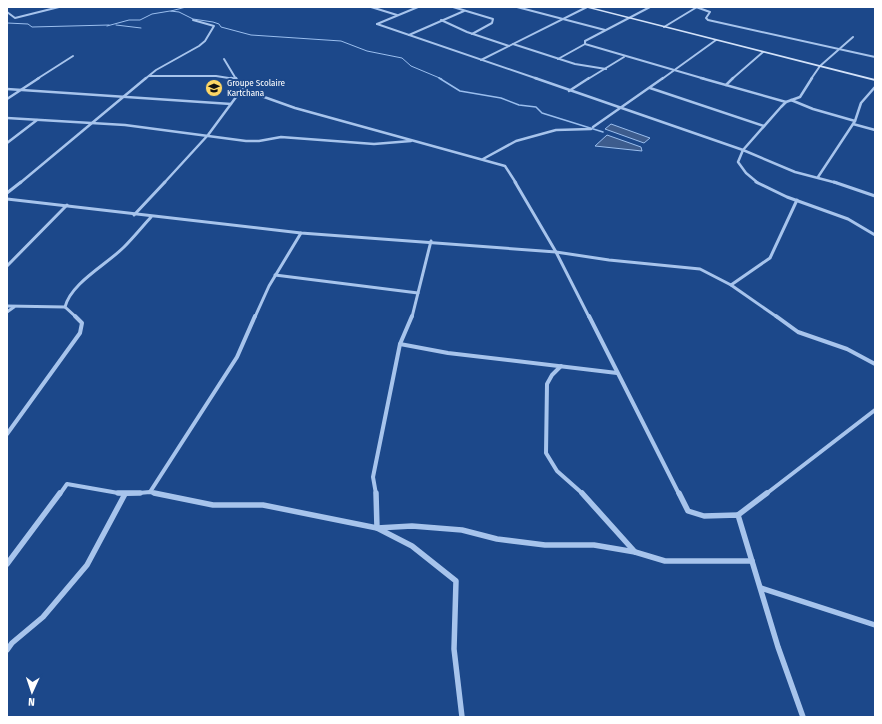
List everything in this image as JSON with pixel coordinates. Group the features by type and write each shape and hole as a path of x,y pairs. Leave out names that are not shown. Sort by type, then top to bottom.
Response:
{"street":[{"path":"7,12 15,18 59,7"},
{"path":"371,7 398,15"},
{"path":"418,7 377,24 743,150 795,172 836,182 875,196"},
{"path":"453,7 493,19 494,21 472,34"},
{"path":"517,7 605,30"},
{"path":"481,60 587,7 875,80"},
{"path":"558,59 585,44 585,41 650,7"},
{"path":"664,27 696,7 710,12 706,18 708,20 840,48 875,57"},
{"path":"409,35 464,10"},
{"path":"7,193 149,76 205,41 214,26 193,20"},
{"path":"442,20 472,34 575,64 606,69"},
{"path":"853,37 820,66 800,97 786,102 743,150 738,162 753,180 765,188 849,220 875,235"},
{"path":"483,159 516,141 556,130 592,128 595,124 622,108 716,40"},
{"path":"585,44 624,57 786,102"},
{"path":"726,85 763,52"},
{"path":"7,99 73,56"},
{"path":"569,91 624,57"},
{"path":"224,59 242,89 295,108 505,166 527,199 556,252 688,511 704,516 738,515 875,410"},
{"path":"149,76 216,76 235,79"},
{"path":"818,177 854,122 861,103 875,87"},
{"path":"7,88 231,104"},
{"path":"650,88 764,126"},
{"path":"134,215 208,135 242,89"},
{"path":"790,100 875,130"},
{"path":"7,118 125,125 246,141 259,141 281,137 374,144 414,141"},
{"path":"7,143 37,120"},
{"path":"7,199 67,205 151,217 301,233 431,241 556,252 609,260 700,269 731,285 798,332 847,348 875,364"},
{"path":"731,285 770,258 797,200"},
{"path":"7,266 67,205"},
{"path":"65,307 67,299 74,290 123,248 151,217"},
{"path":"150,492 237,357 275,276 301,233"},
{"path":"377,528 377,502 373,477 400,344 411,321 431,241"},
{"path":"275,276 418,293"},
{"path":"7,306 65,307 82,323 80,333 7,434"},
{"path":"7,312 14,307"},
{"path":"400,344 448,353 617,373"},
{"path":"560,366 552,375 547,384 546,453 557,471 580,489 635,552"},
{"path":"7,564 9,558 67,484 125,494 150,492 214,504 263,505 377,528 412,526 462,530 497,539 545,545 594,545 635,552 665,561 752,561"},
{"path":"7,650 12,643 43,617 87,565 125,494"},
{"path":"738,515 803,717"},
{"path":"377,528 412,546 456,581 454,649 462,717"},
{"path":"761,588 875,625"}],"water":[{"path":"611,124 650,138 644,143 605,129"},
{"path":"607,135 641,147 642,151 595,146"}],"waterway":[{"path":"171,11 186,7"},
{"path":"107,26 129,20 140,20 152,14 170,11 179,12 193,19 213,22 219,24 221,27 251,35 341,41 367,51 402,58 411,66 442,79"},
{"path":"7,23 28,24 32,27 109,25"},
{"path":"116,25 141,28"},
{"path":"439,78 460,91 501,98 519,105 536,107 542,113 603,132"}],"place":[{"name":"Groupe Scolaire Kartchana","path":"214,88"}]}
